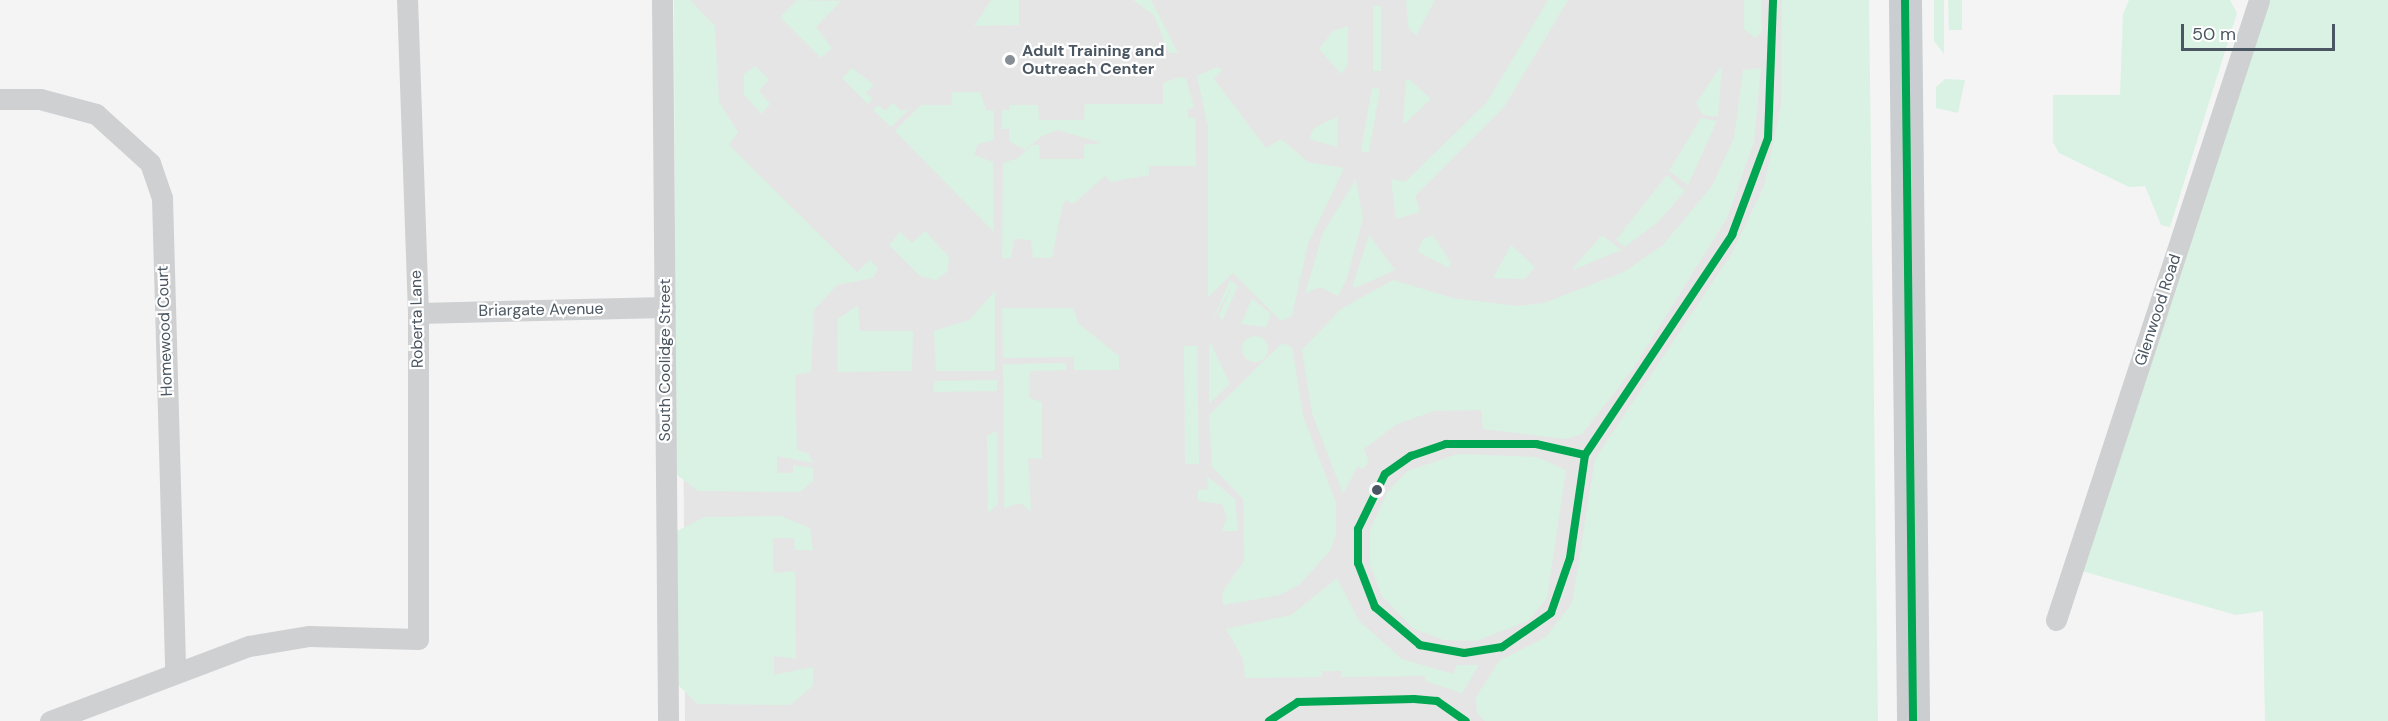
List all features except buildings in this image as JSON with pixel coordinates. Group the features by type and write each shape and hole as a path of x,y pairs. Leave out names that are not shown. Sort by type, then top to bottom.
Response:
{"main road":[{"path":"1905,0 1913,721"}],"street":[{"name":"Roberta Lane","path":"175,671 249,646 309,636 418,639 418,313 407,0"},
{"name":"South Coolidge Street","path":"662,0 668,721"},
{"name":"Glenwood Road","path":"2056,620 2259,0"},
{"name":"Homewood Court","path":"0,99 39,99 96,114 150,163 162,198 175,671"},
{"name":"Briargate Avenue","path":"418,313 664,307"},
{"path":"50,721 175,671"}],"shaded area":[{"path":"681,0 1863,0 1872,721 685,721"}],"green space":[{"path":"674,0 690,0 715,26 719,102 738,132 729,145 857,272 870,260 878,268 873,278 837,285 814,310 811,372 795,375 797,450 809,454 813,463 777,456 777,473 793,473 793,465 813,468 813,481 800,492 698,491 676,474"},
{"path":"797,0 841,1 816,27 832,48 821,58 780,17"},
{"path":"991,0 1019,0 1019,25 974,26"},
{"path":"1133,0 1151,0 1178,53 1169,53 1154,15"},
{"path":"1406,0 1435,0 1416,36 1408,27"},
{"path":"1548,0 1568,0 1504,107 1415,196 1420,212 1396,219 1391,179 1405,182 1487,102"},
{"path":"1744,0 1761,0 1762,32 1755,38 1744,29"},
{"path":"1782,0 1869,0 1878,721 1485,721 1477,713 1476,697 1500,660 1546,637 1572,603 1595,459 1732,253 1764,186 1781,105"},
{"path":"1934,0 1944,0 1944,54 1934,41"},
{"path":"1948,0 1962,0 1962,30 1949,30"},
{"path":"2129,0 2230,0 2237,13 2170,227 2161,225 2145,186 2129,187 2059,153 2053,142 2053,95 2120,95 2123,14"},
{"path":"2267,0 2388,0 2388,721 2265,721 2263,611 2236,615 2082,571"},
{"path":"1373,6 1381,6 1381,71 1373,71"},
{"path":"1348,26 1348,64 1341,74 1319,49 1333,31"},
{"path":"1722,65 1718,117 1703,115 1696,103"},
{"path":"755,66 769,79 759,91 770,104 761,114 744,95 744,74"},
{"path":"1217,67 1222,70 1214,79 1266,148 1281,139 1308,162 1344,168 1308,244 1292,316 1281,321 1233,273 1208,297 1208,127 1197,76"},
{"path":"852,68 874,85 866,93 873,99 868,104 842,78"},
{"path":"1761,68 1754,142 1727,218 1632,370 1582,434 1566,439 1483,429 1481,410 1434,411 1397,424 1364,449 1369,462 1363,469 1358,466 1343,494 1312,413 1302,350 1341,309 1393,280 1453,298 1517,306 1544,303 1624,272 1663,245 1712,186 1734,138 1743,70"},
{"path":"1180,77 1186,79 1194,107 1187,110 1189,118 1195,118 1196,166 1149,166 1149,175 1110,182 1105,176 1073,204 1066,200 1062,207 1052,258 1033,258 1031,240 1014,239 1011,258 1002,258 1003,163 1018,158 1032,145 1039,145 1040,159 1084,159 1084,145 1101,143 1058,130 1042,136 1025,150 1009,141 1009,129 1002,129 1002,110 1009,110 1010,105 1038,105 1039,120 1084,120 1085,104 1163,104 1163,83"},
{"path":"1409,79 1431,99 1403,125 1406,81"},
{"path":"1945,79 1965,80 1958,113 1936,108 1936,87"},
{"path":"1372,88 1380,89 1369,153 1361,151"},
{"path":"951,92 980,92 986,110 994,111 994,140 978,144 974,155 993,162 994,232 895,131 921,105 957,105 952,104"},
{"path":"893,103 902,111 910,108 891,127 873,110 878,105 885,111"},
{"path":"1338,116 1337,147 1309,139 1314,128"},
{"path":"1701,118 1717,121 1688,185 1669,171"},
{"path":"1667,175 1685,191 1658,222 1625,247 1616,240"},
{"path":"1356,179 1363,218 1347,278 1338,296 1320,287 1305,294 1323,233"},
{"path":"925,231 949,257 948,271 936,280 920,276 889,245 900,232 912,243"},
{"path":"1369,235 1395,270 1355,288 1353,285"},
{"path":"1433,235 1451,263 1449,268 1418,252 1423,239"},
{"path":"1602,235 1621,250 1573,270 1573,268"},
{"path":"1511,245 1535,267 1525,279 1493,278"},
{"path":"1230,280 1238,286 1222,321 1219,315 1233,284 1212,321"},
{"path":"995,291 995,371 936,371 934,331 969,320"},
{"path":"1252,298 1271,314 1266,327 1241,324"},
{"path":"858,305 860,331 913,331 912,371 837,372 838,319"},
{"path":"1002,308 1073,308 1079,324 1119,356 1119,370 1074,370 1074,357 1003,358"},
{"path":"1255,336 1264,340 1268,349 1264,358 1255,362 1246,358 1242,349 1246,340"},
{"path":"1282,343 1292,347 1303,416 1336,503 1336,534 1330,551 1300,584 1280,595 1223,605 1222,593 1244,561 1243,499 1212,467 1209,415"},
{"path":"1211,344 1230,384 1209,404 1209,345"},
{"path":"1184,346 1197,346 1199,464 1185,464"},
{"path":"1066,363 1066,370 1030,371 1029,398 1042,402 1042,458 1028,459 1031,511 1020,503 1004,508 1003,364"},
{"path":"997,380 997,391 933,392 935,381"},
{"path":"997,431 998,504 988,513 987,436"},
{"path":"1458,454 1537,457 1566,470 1547,598 1528,621 1476,641 1444,640 1414,629 1382,596 1370,565 1370,530 1387,493 1407,471"},
{"path":"1207,476 1235,499 1238,531 1222,531 1227,518 1222,504 1198,501 1198,490 1208,489"},
{"path":"781,516 810,528 813,550 795,550 794,538 773,538 773,573 795,571 796,659 774,656 774,675 813,667 813,686 790,705 698,704 678,685 677,531 705,517"},
{"path":"1337,578 1359,621 1402,659 1453,674 1457,665 1479,665 1462,693 1425,681 1425,676 1341,677 1341,671 1322,671 1322,677 1245,678 1243,659 1226,629 1291,615"}],"transit line":[{"path":"1585,455 1732,235 1768,138 1773,0"},
{"path":"1905,0 1913,721"},
{"path":"1446,444 1536,444 1585,455 1570,558 1551,613 1502,647 1464,653 1420,645 1375,607 1358,563 1358,529 1385,474 1411,456 1446,444"},
{"path":"1269,721 1298,702 1414,699 1437,701 1466,721"}],"place":[{"name":"Adult Training and Outreach Center","path":"1010,60"}]}
